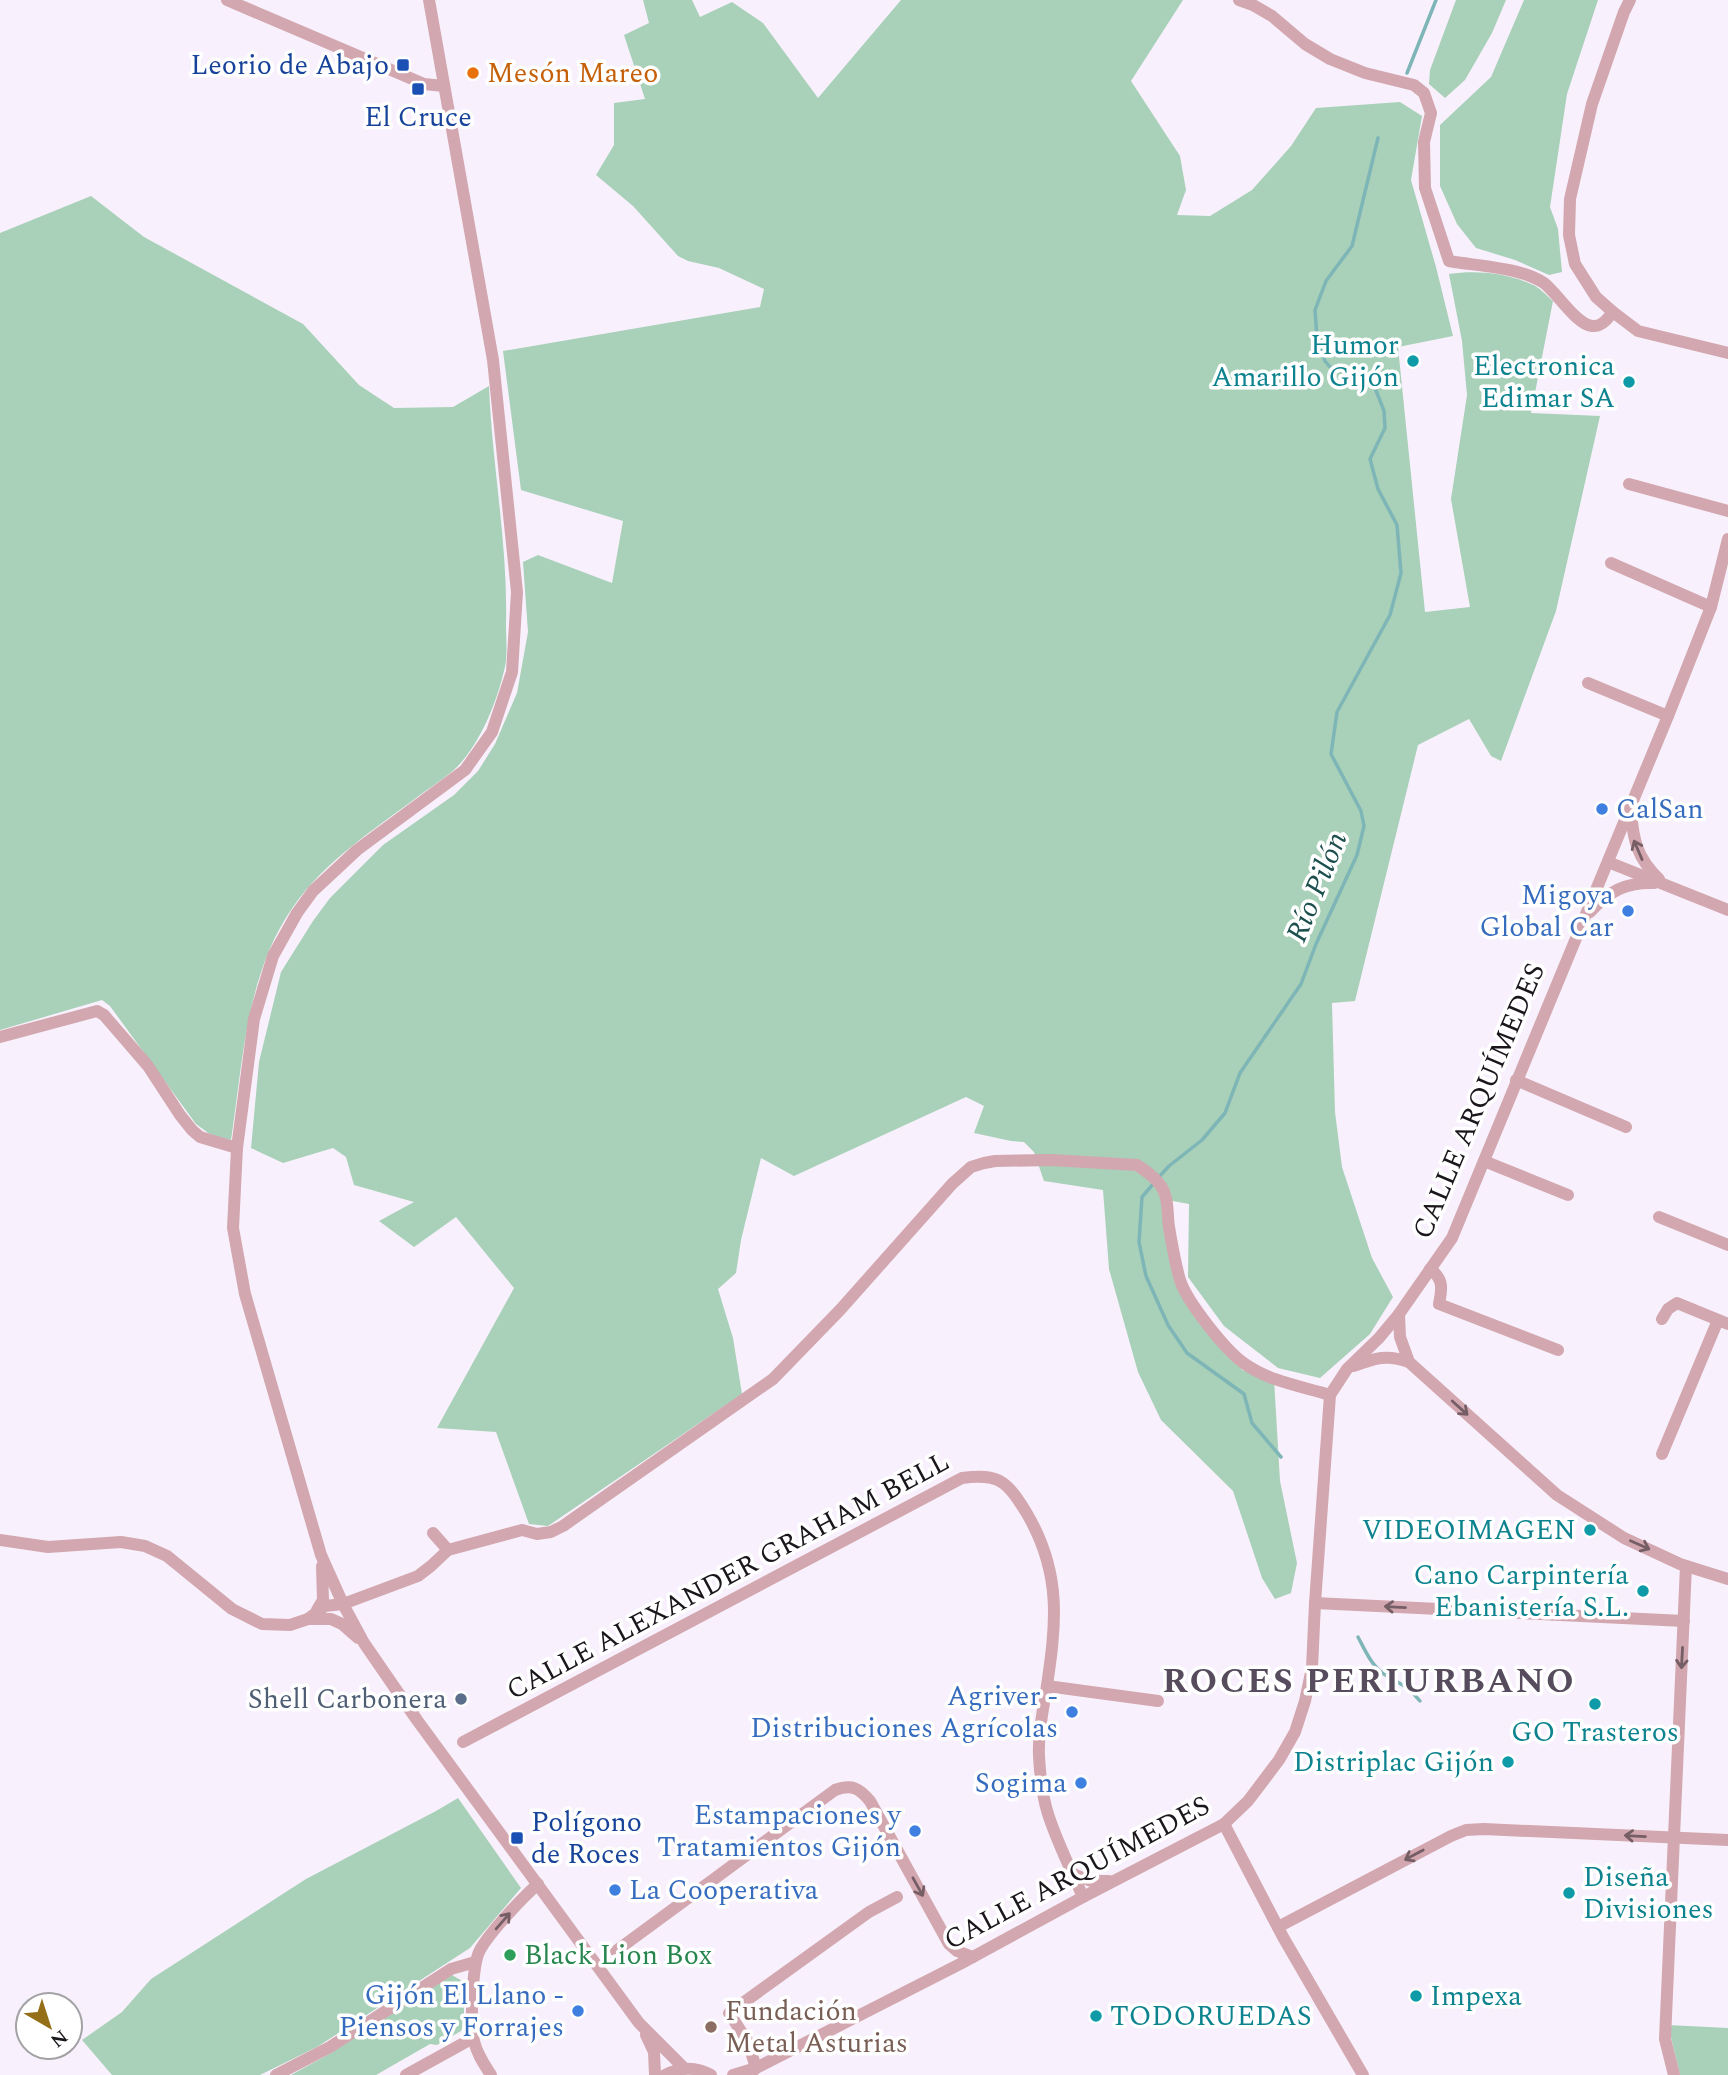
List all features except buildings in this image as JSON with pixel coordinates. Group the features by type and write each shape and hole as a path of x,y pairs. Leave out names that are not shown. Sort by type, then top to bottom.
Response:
{"street":[{"path":"227,0 424,84 444,86"},
{"path":"429,0 492,360 517,592 512,672 492,732 465,770 357,850 313,891 273,956 254,1019 237,1148 233,1228 245,1294 321,1555 343,1604 365,1643 416,1720 639,2023 654,2052 655,2075"},
{"path":"1239,0 1272,16 1305,44 1330,59 1365,73 1414,85 1424,93 1431,113 1424,142 1424,188 1449,261 1512,271 1531,277 1544,284 1583,323 1593,326 1603,324 1613,312"},
{"path":"1630,0 1592,103 1570,199 1569,235 1575,264 1597,297 1639,331 1723,351 1728,359"},
{"path":"1629,484 1728,511"},
{"name":"CALLE ARQUÍMEDES","path":"733,2075 752,2071 1224,1824 1279,1760 1295,1732 1312,1668 1330,1395 1347,1369 1399,1314 1452,1238 1668,716 1711,607 1728,539"},
{"path":"1611,563 1711,607"},
{"path":"1588,683 1668,716"},
{"path":"1630,807 1632,834 1639,856 1664,884"},
{"path":"1608,862 1728,910"},
{"path":"1583,920 1599,902 1624,885 1664,884"},
{"path":"0,1037 97,1011 104,1015 149,1066 192,1130 200,1137 237,1148"},
{"path":"1516,1080 1626,1127"},
{"path":"0,1540 48,1547 121,1542 145,1546 169,1557 232,1609 262,1625 290,1625 315,1616 326,1606 343,1604 418,1576 449,1550 522,1530 537,1534 551,1532 773,1379 840,1310 952,1184 971,1167 995,1161 1051,1160 1137,1165 1149,1172 1163,1188 1167,1201 1171,1241 1183,1287 1231,1353 1258,1372 1274,1379 1330,1395"},
{"path":"1484,1161 1568,1195"},
{"path":"1659,1217 1728,1245"},
{"path":"1430,1269 1438,1275 1442,1285 1439,1304 1558,1350"},
{"path":"1662,1319 1668,1309 1677,1303 1723,1322 1662,1454"},
{"path":"1399,1314 1400,1337 1409,1362"},
{"path":"1347,1369 1379,1357 1409,1362 1557,1495 1623,1538 1685,1566 1728,1579"},
{"name":"CALLE ALEXANDER GRAHAM BELL","path":"463,1742 962,1478 979,1475 1000,1480 1014,1492 1034,1526 1051,1574 1055,1607 1054,1635 1039,1753 1048,1814 1083,1897"},
{"path":"433,1533 449,1550"},
{"path":"315,1616 323,1600 321,1555"},
{"path":"1674,2075 1665,2039 1685,1566"},
{"path":"1315,1603 1684,1621"},
{"path":"315,1616 342,1624 365,1643"},
{"path":"1046,1686 1158,1701"},
{"path":"616,1951 835,1790 847,1786 862,1791 870,1801 949,1944 957,1951 973,1957"},
{"path":"1224,1824 1278,1927 1361,2074"},
{"path":"1278,1927 1466,1830 1728,1840"},
{"path":"1060,1910 1070,1890 1073,1874 1091,1881 1116,1881"},
{"path":"491,2075 476,2050 473,2038 475,1962 484,1943 538,1884"},
{"path":"752,2071 748,2042 729,2013 869,1912 897,1897"},
{"path":"944,1972 948,1962 949,1944"},
{"path":"276,2075 330,2047 451,1969 475,1962"},
{"path":"639,2023 684,2068"},
{"path":"406,2075 473,2038"},
{"path":"665,2075 684,2068 711,2075"}],"green space":[{"path":"643,0 692,0 700,17 732,2 763,23 818,98 901,0 1183,0 1131,81 1180,156 1186,190 1177,215 1210,216 1252,190 1291,146 1316,108 1400,102 1422,116 1411,180 1453,336 1398,347 1425,612 1470,607 1451,499 1467,395 1462,341 1449,274 1470,272 1511,277 1534,285 1553,301 1531,413 1600,416 1556,611 1501,761 1491,756 1469,719 1418,745 1355,1001 1332,1003 1335,1112 1342,1167 1372,1258 1393,1297 1370,1334 1320,1378 1278,1368 1224,1326 1188,1277 1189,1204 1167,1200 1180,1278 1242,1370 1274,1379 1280,1481 1297,1563 1291,1593 1275,1599 1262,1578 1233,1491 1161,1420 1138,1372 1109,1269 1103,1190 1044,1181 1034,1152 1024,1142 974,1133 984,1106 966,1097 794,1176 761,1158 741,1240 736,1273 718,1289 733,1338 742,1394 548,1526 529,1524 496,1432 437,1428 514,1288 456,1217 414,1247 379,1221 414,1202 354,1185 346,1157 333,1148 283,1163 251,1148 259,1062 281,972 330,898 383,845 454,795 478,771 495,744 517,693 528,632 523,562 538,555 612,583 623,521 521,490 503,351 760,307 764,289 719,268 678,256 633,206 596,175 614,145 614,103 645,99 624,35 649,23"},
{"path":"1456,0 1506,0 1492,33 1465,80 1445,98 1429,84 1430,70"},
{"path":"1524,0 1598,0 1567,94 1550,207 1558,229 1562,272 1549,275 1515,260 1476,248 1457,224 1440,186 1440,125 1491,77"},
{"path":"91,196 144,237 303,324 359,385 394,408 453,407 489,386 506,594 506,660 497,696 481,734 458,766 334,861 306,890 277,933 265,961 249,1019 231,1140 211,1135 196,1124 110,1006 102,1000 0,1030 0,233"},
{"path":"458,1798 521,1888 470,1948 317,2047 260,2075 112,2075 84,2042 84,2039 122,2012 151,1979 306,1879"},
{"path":"452,1975 464,1982 464,2023 461,2031 437,2045 430,2044 376,2075 291,2075 331,2053"},
{"path":"1668,2025 1728,2028 1728,2075 1680,2075"}],"waterway":[{"name":"Río Pilón","path":"1407,73 1436,0"},
{"name":"Río Pilón","path":"1159,1177 1202,1140 1225,1113 1240,1073 1301,984 1316,944 1357,855 1364,826 1361,811 1331,754 1337,712 1390,615 1401,573 1397,525 1378,489 1370,459 1385,428 1384,411 1372,380 1330,367 1325,361 1317,339 1315,310 1326,281 1352,246 1378,138"},
{"name":"Río Pilón","path":"1154,1183 1142,1197 1139,1242 1146,1276 1168,1325 1187,1353 1244,1394 1252,1423 1281,1457"},
{"name":"Río Pilón","path":"1358,1637 1375,1666 1407,1688 1420,1701"}],"place":[{"name":"Leorio de Abajo","path":"403,65"},
{"name":"Mesón Mareo","path":"473,73"},
{"name":"El Cruce","path":"418,89"},
{"name":"Humor Amarillo Gijón","path":"1413,361"},
{"name":"Electronica Edimar SA","path":"1629,382"},
{"name":"CalSan","path":"1602,809"},
{"name":"Migoya Global Car","path":"1628,911"},
{"name":"VIDEOIMAGEN","path":"1590,1530"},
{"name":"Cano Carpintería Ebanistería S.L.","path":"1643,1591"},
{"name":"Shell Carbonera","path":"461,1699"},
{"name":"GO Trasteros","path":"1595,1704"},
{"name":"Agriver - Distribuciones Agrícolas","path":"1072,1712"},
{"name":"Distriplac Gijón","path":"1508,1762"},
{"name":"Sogima","path":"1081,1783"},
{"name":"Estampaciones y Tratamientos Gijón","path":"915,1831"},
{"name":"Polígono de Roces","path":"517,1838"},
{"name":"La Cooperativa","path":"615,1890"},
{"name":"Diseña Divisiones","path":"1569,1893"},
{"name":"Black Lion Box","path":"510,1955"},
{"name":"Impexa","path":"1416,1996"},
{"name":"Gijón El Llano - Piensos y Forrajes","path":"578,2011"},
{"name":"TODORUEDAS","path":"1096,2016"},
{"name":"Fundación Metal Asturias","path":"711,2027"}],"district":[{"name":"ROCES PERIURBANO","path":"1369,1681"}]}
